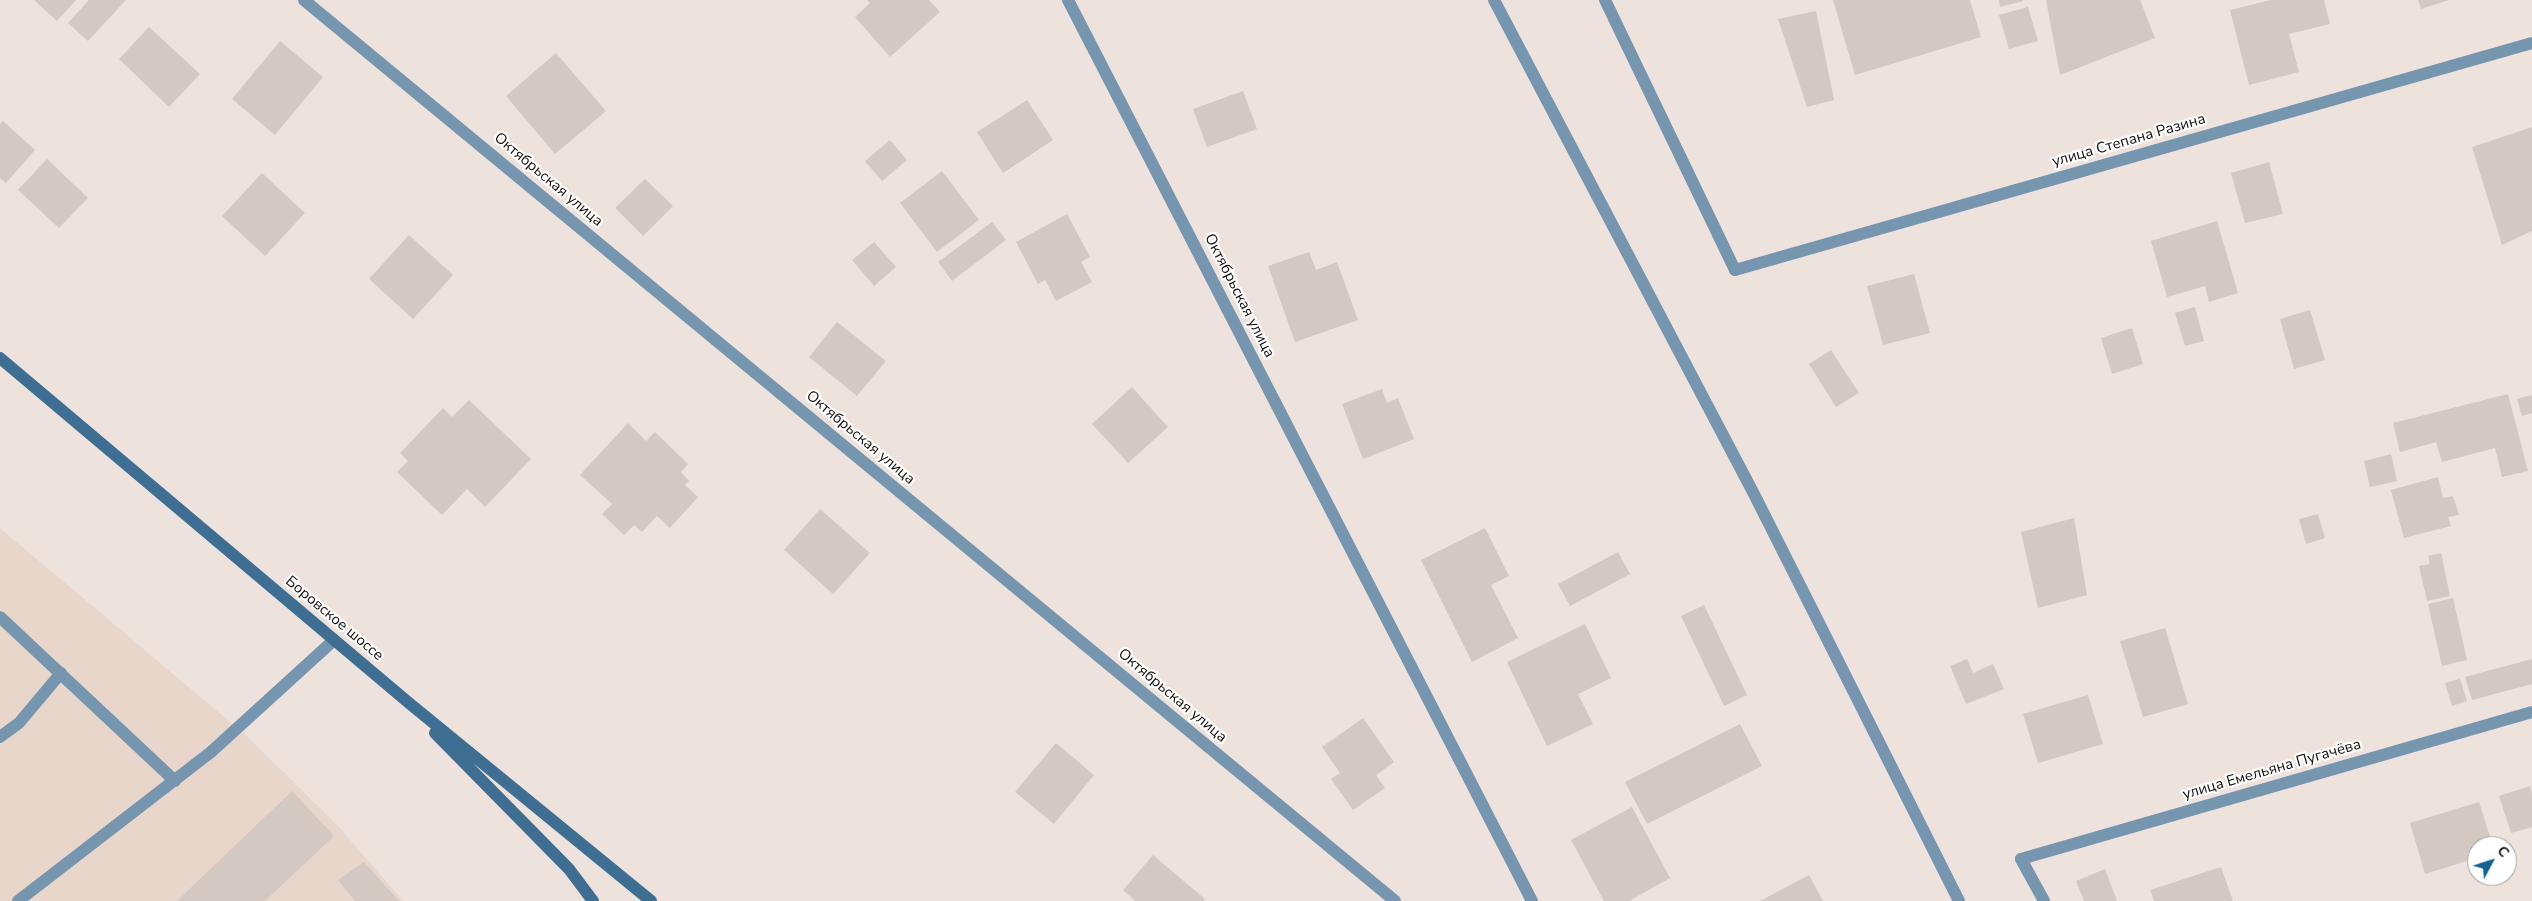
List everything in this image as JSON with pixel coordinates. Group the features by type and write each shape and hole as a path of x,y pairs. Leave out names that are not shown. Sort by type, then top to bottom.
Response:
{"main road":[{"name":"Боровское шоссе","path":"0,358 409,703 650,901"},
{"path":"409,703 427,725 569,869 594,901"}],"street":[{"name":"Октябрьская улица","path":"304,0 1396,901"},
{"name":"Октябрьская улица","path":"1068,0 1532,901"},
{"path":"1494,0 1754,494 1959,901"},
{"name":"улица Степана Разина","path":"1605,0 1735,270 2532,43"},
{"path":"0,617 175,781"},
{"path":"18,901 175,781 239,728 334,640"},
{"path":"0,737 19,723 61,673"},
{"name":"улица Емельяна Пугачёва","path":"2044,901 2021,859 2532,712"}],"shaded area":[{"path":"0,528 248,737 340,828 403,901 0,901"}],"building":[{"path":"34,0 76,0 57,21"},
{"path":"89,0 126,0 88,41 68,23"},
{"path":"867,0 929,0 940,12 890,57 855,17 870,3"},
{"path":"1833,0 1970,0 1981,37 1855,75"},
{"path":"1999,0 2023,0 2023,1 2000,7"},
{"path":"2046,0 2140,0 2155,38 2060,75"},
{"path":"2271,0 2324,0 2330,24 2289,34 2299,72 2249,85 2230,10"},
{"path":"2418,0 2449,0 2421,9"},
{"path":"2028,7 2038,41 2009,49 1999,15"},
{"path":"1816,11 1834,100 1807,107 1778,19"},
{"path":"149,27 200,74 169,107 119,59"},
{"path":"280,41 323,77 275,135 232,99"},
{"path":"556,53 606,111 555,154 506,96"},
{"path":"1243,91 1257,129 1207,147 1193,109"},
{"path":"1027,100 1053,140 1003,173 977,132"},
{"path":"3,121 35,150 6,183 0,178 0,124"},
{"path":"2532,127 2532,231 2502,245 2472,147"},
{"path":"890,140 907,160 882,181 865,161"},
{"path":"47,159 88,198 59,228 18,190"},
{"path":"2269,162 2283,214 2245,223 2231,173"},
{"path":"942,171 979,220 937,252 900,203"},
{"path":"262,173 305,213 265,256 222,216"},
{"path":"645,179 673,206 643,236 615,208"},
{"path":"1067,214 1090,257 1081,262 1092,282 1056,301 1045,280 1038,284 1016,242"},
{"path":"2217,221 2238,293 2209,302 2205,286 2167,297 2151,241"},
{"path":"992,222 1006,240 952,281 938,262"},
{"path":"409,235 453,275 413,319 369,279"},
{"path":"874,242 896,267 874,286 852,260"},
{"path":"1309,252 1316,270 1337,262 1358,320 1295,342 1268,266"},
{"path":"1914,274 1930,333 1883,345 1867,286"},
{"path":"2195,307 2204,341 2185,346 2175,313"},
{"path":"2310,310 2325,360 2294,369 2280,319"},
{"path":"837,322 886,361 857,396 809,357"},
{"path":"2132,328 2143,364 2112,374 2101,338"},
{"path":"1831,350 1859,393 1836,407 1809,364"},
{"path":"1132,387 1168,427 1128,463 1092,424"},
{"path":"1382,389 1387,403 1398,398 1414,439 1363,459 1342,404"},
{"path":"2508,394 2528,471 2502,477 2495,448 2442,462 2436,442 2400,452 2393,423"},
{"path":"2532,395 2532,413 2522,416 2517,399"},
{"path":"469,400 531,459 485,507 467,489 442,515 397,472 408,461 400,453 443,408 452,417"},
{"path":"628,423 646,441 655,432 688,464 681,472 689,481 685,485 698,497 670,528 657,516 642,532 634,525 624,535 602,514 612,504 580,475"},
{"path":"2391,454 2397,481 2370,487 2364,461"},
{"path":"2438,477 2443,498 2453,496 2459,515 2448,517 2451,526 2404,538 2391,490"},
{"path":"820,509 870,553 833,594 784,550"},
{"path":"2318,514 2325,538 2306,544 2299,519"},
{"path":"2074,518 2087,595 2038,608 2021,532"},
{"path":"1485,528 1509,576 1491,585 1518,638 1472,662 1421,560"},
{"path":"1618,552 1630,574 1570,606 1558,584"},
{"path":"2441,553 2450,596 2427,601 2419,566 2430,564 2428,556"},
{"path":"2453,598 2467,660 2442,666 2428,604"},
{"path":"1704,605 1747,695 1724,706 1681,616"},
{"path":"1585,624 1611,678 1578,694 1593,724 1547,746 1507,662"},
{"path":"2165,628 2188,704 2143,717 2120,641"},
{"path":"1967,659 1973,673 1993,664 2004,689 1966,704 1950,666"},
{"path":"2532,659 2532,684 2472,700 2465,677"},
{"path":"2460,679 2467,701 2452,706 2445,683"},
{"path":"2088,695 2103,744 2038,763 2023,714"},
{"path":"1363,718 1394,762 1376,775 1385,788 1353,810 1331,779 1340,773 1322,747"},
{"path":"1740,724 1762,766 1647,824 1625,782"},
{"path":"1056,743 1094,775 1054,824 1015,792"},
{"path":"2530,786 2532,794 2532,827 2511,833 2499,796"},
{"path":"292,791 334,836 265,901 177,901"},
{"path":"2479,802 2490,836 2467,836 2467,861 2425,874 2410,823"},
{"path":"1632,807 1670,878 1629,901 1604,901 1571,840"},
{"path":"1153,855 1205,899 1203,901 1135,901 1123,890"},
{"path":"364,862 399,901 355,901 338,880"},
{"path":"2221,867 2233,901 2154,901 2150,890"},
{"path":"2105,869 2117,901 2084,901 2076,881"},
{"path":"1809,875 1823,901 1760,901"}]}
